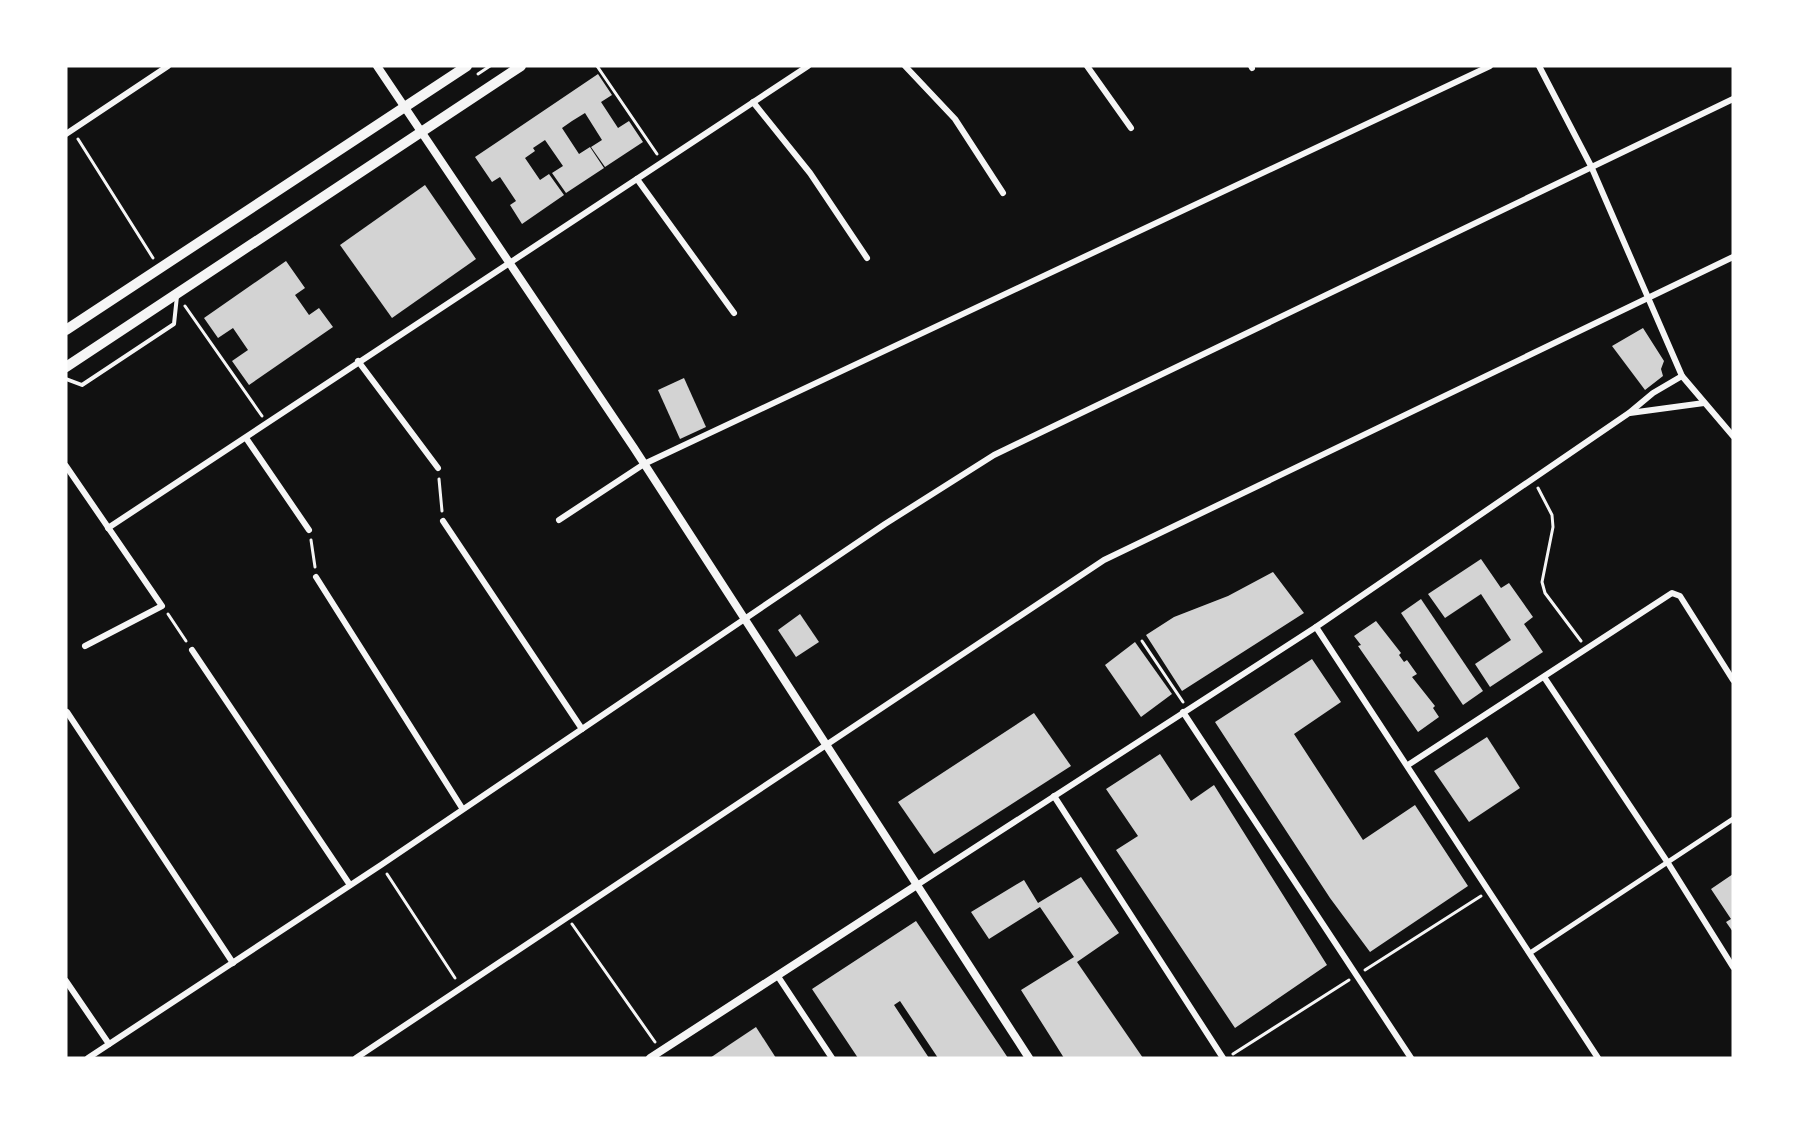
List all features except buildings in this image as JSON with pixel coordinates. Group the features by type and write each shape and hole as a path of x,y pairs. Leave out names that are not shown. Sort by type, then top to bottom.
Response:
{"main road":[{"path":"66,330 466,66"},
{"path":"66,367 521,66"}],"street":[{"path":"69,132 168,66"},
{"path":"377,66 644,464 1029,1058"},
{"path":"108,528 808,66"},
{"path":"906,66 955,119 1003,193"},
{"path":"1087,66 1131,128"},
{"path":"559,520 644,464 1490,66"},
{"path":"1539,66 1592,166 1682,376 1733,436"},
{"path":"88,1058 381,865 462,808 885,524 994,455 1733,99"},
{"path":"753,102 810,172 867,258"},
{"path":"637,179 734,313"},
{"path":"356,1058 828,746 1104,560 1733,257"},
{"path":"358,361 438,468"},
{"path":"650,1058 1316,627 1629,413 1653,393 1682,376"},
{"path":"1629,413 1704,403"},
{"path":"246,438 309,530"},
{"path":"66,466 162,606 85,646"},
{"path":"443,521 582,729"},
{"path":"316,577 462,808"},
{"path":"1408,765 1677,592 1733,680"},
{"path":"1316,627 1598,1058"},
{"path":"192,650 350,885"},
{"path":"1544,677 1668,863 1733,967"},
{"path":"1185,710 1411,1058"},
{"path":"68,712 233,963"},
{"path":"1054,796 1223,1058"},
{"path":"1530,953 1733,819"},
{"path":"777,975 832,1058"},
{"path":"66,981 109,1044"}],"lane":[{"path":"66,379 81,385 174,324 177,294"}],"path":[{"path":"597,66 662,162"},
{"path":"69,132 160,269"},
{"path":"177,294 267,423"},
{"path":"438,468 443,521"},
{"path":"1532,478 1552,515 1553,527 1542,582 1545,593 1588,648"},
{"path":"309,530 316,577"},
{"path":"162,606 192,650"},
{"path":"1142,641 1185,710"},
{"path":"381,865 462,988"},
{"path":"568,918 661,1051"}]}
